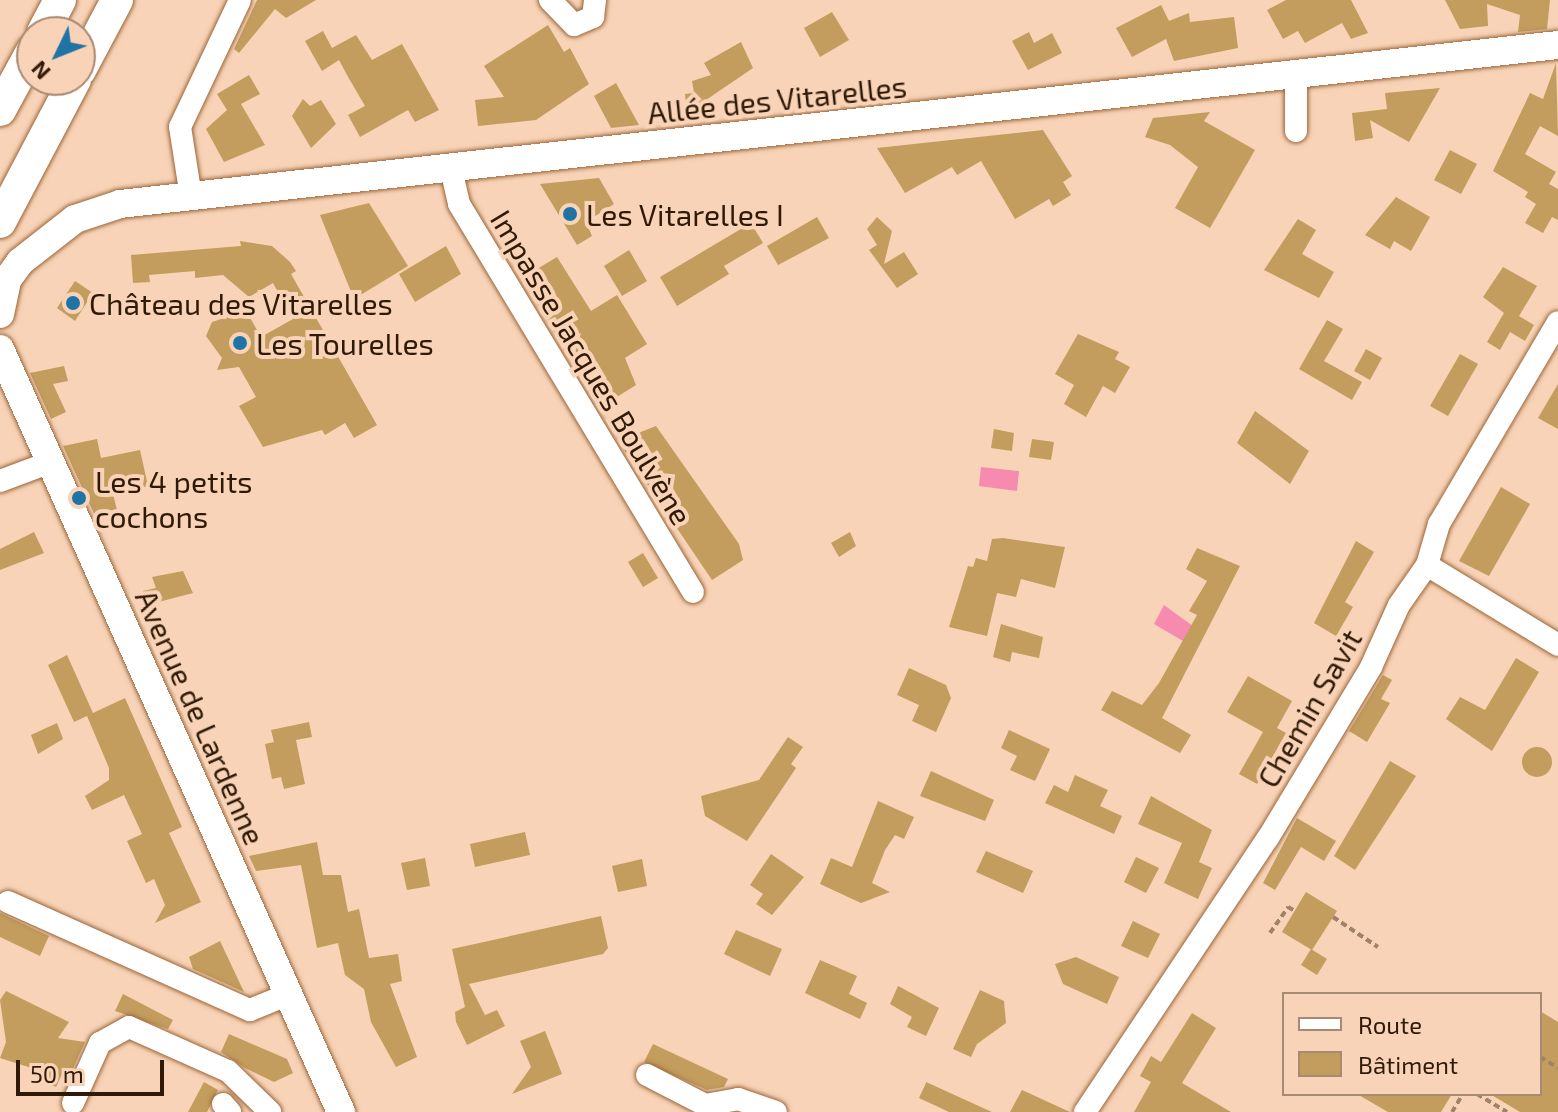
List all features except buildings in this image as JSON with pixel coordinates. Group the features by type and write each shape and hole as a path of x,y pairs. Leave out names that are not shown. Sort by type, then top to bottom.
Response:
{"highway":[{"path":"96,40 117,0"},
{"path":"0,110 16,80"},
{"path":"0,222 67,96"}],"main road":[{"name":"Allée des Vitarelles","path":"0,314 7,274 64,225 120,204 1558,45"},
{"name":"Avenue de Lardenne","path":"0,349 48,463 341,1112"}],"street":[{"path":"191,197 180,127 240,0"},
{"path":"550,0 574,25 593,17 595,0"},
{"path":"1296,76 1296,131"},
{"name":"Impasse Jacques Boulvène","path":"451,169 459,204 693,592"},
{"name":"Chemin Savit","path":"1085,1112 1268,838 1427,565 1439,524 1558,322"},
{"path":"0,481 48,463"},
{"path":"1427,565 1558,645"},
{"path":"8,902 250,1010 289,994"},
{"path":"73,1103 100,1043 129,1027 228,1071 270,1112"},
{"path":"647,1075 705,1105 738,1099 776,1112"}],"path":[{"path":"1270,933 1288,907 1295,911"},
{"path":"1333,917 1378,947"},
{"path":"1480,1096 1507,1112"}],"shaded area":[{"path":"981,467 1019,471 1017,491 979,486"},
{"path":"1164,605 1197,629 1188,644 1154,624"}],"place":[{"name":"Les Vitarelles I","path":"570,214"},
{"name":"Château des Vitarelles","path":"73,303"},
{"name":"Les Tourelles","path":"240,343"},
{"name":"Les 4 petits cochons","path":"79,498"}]}
